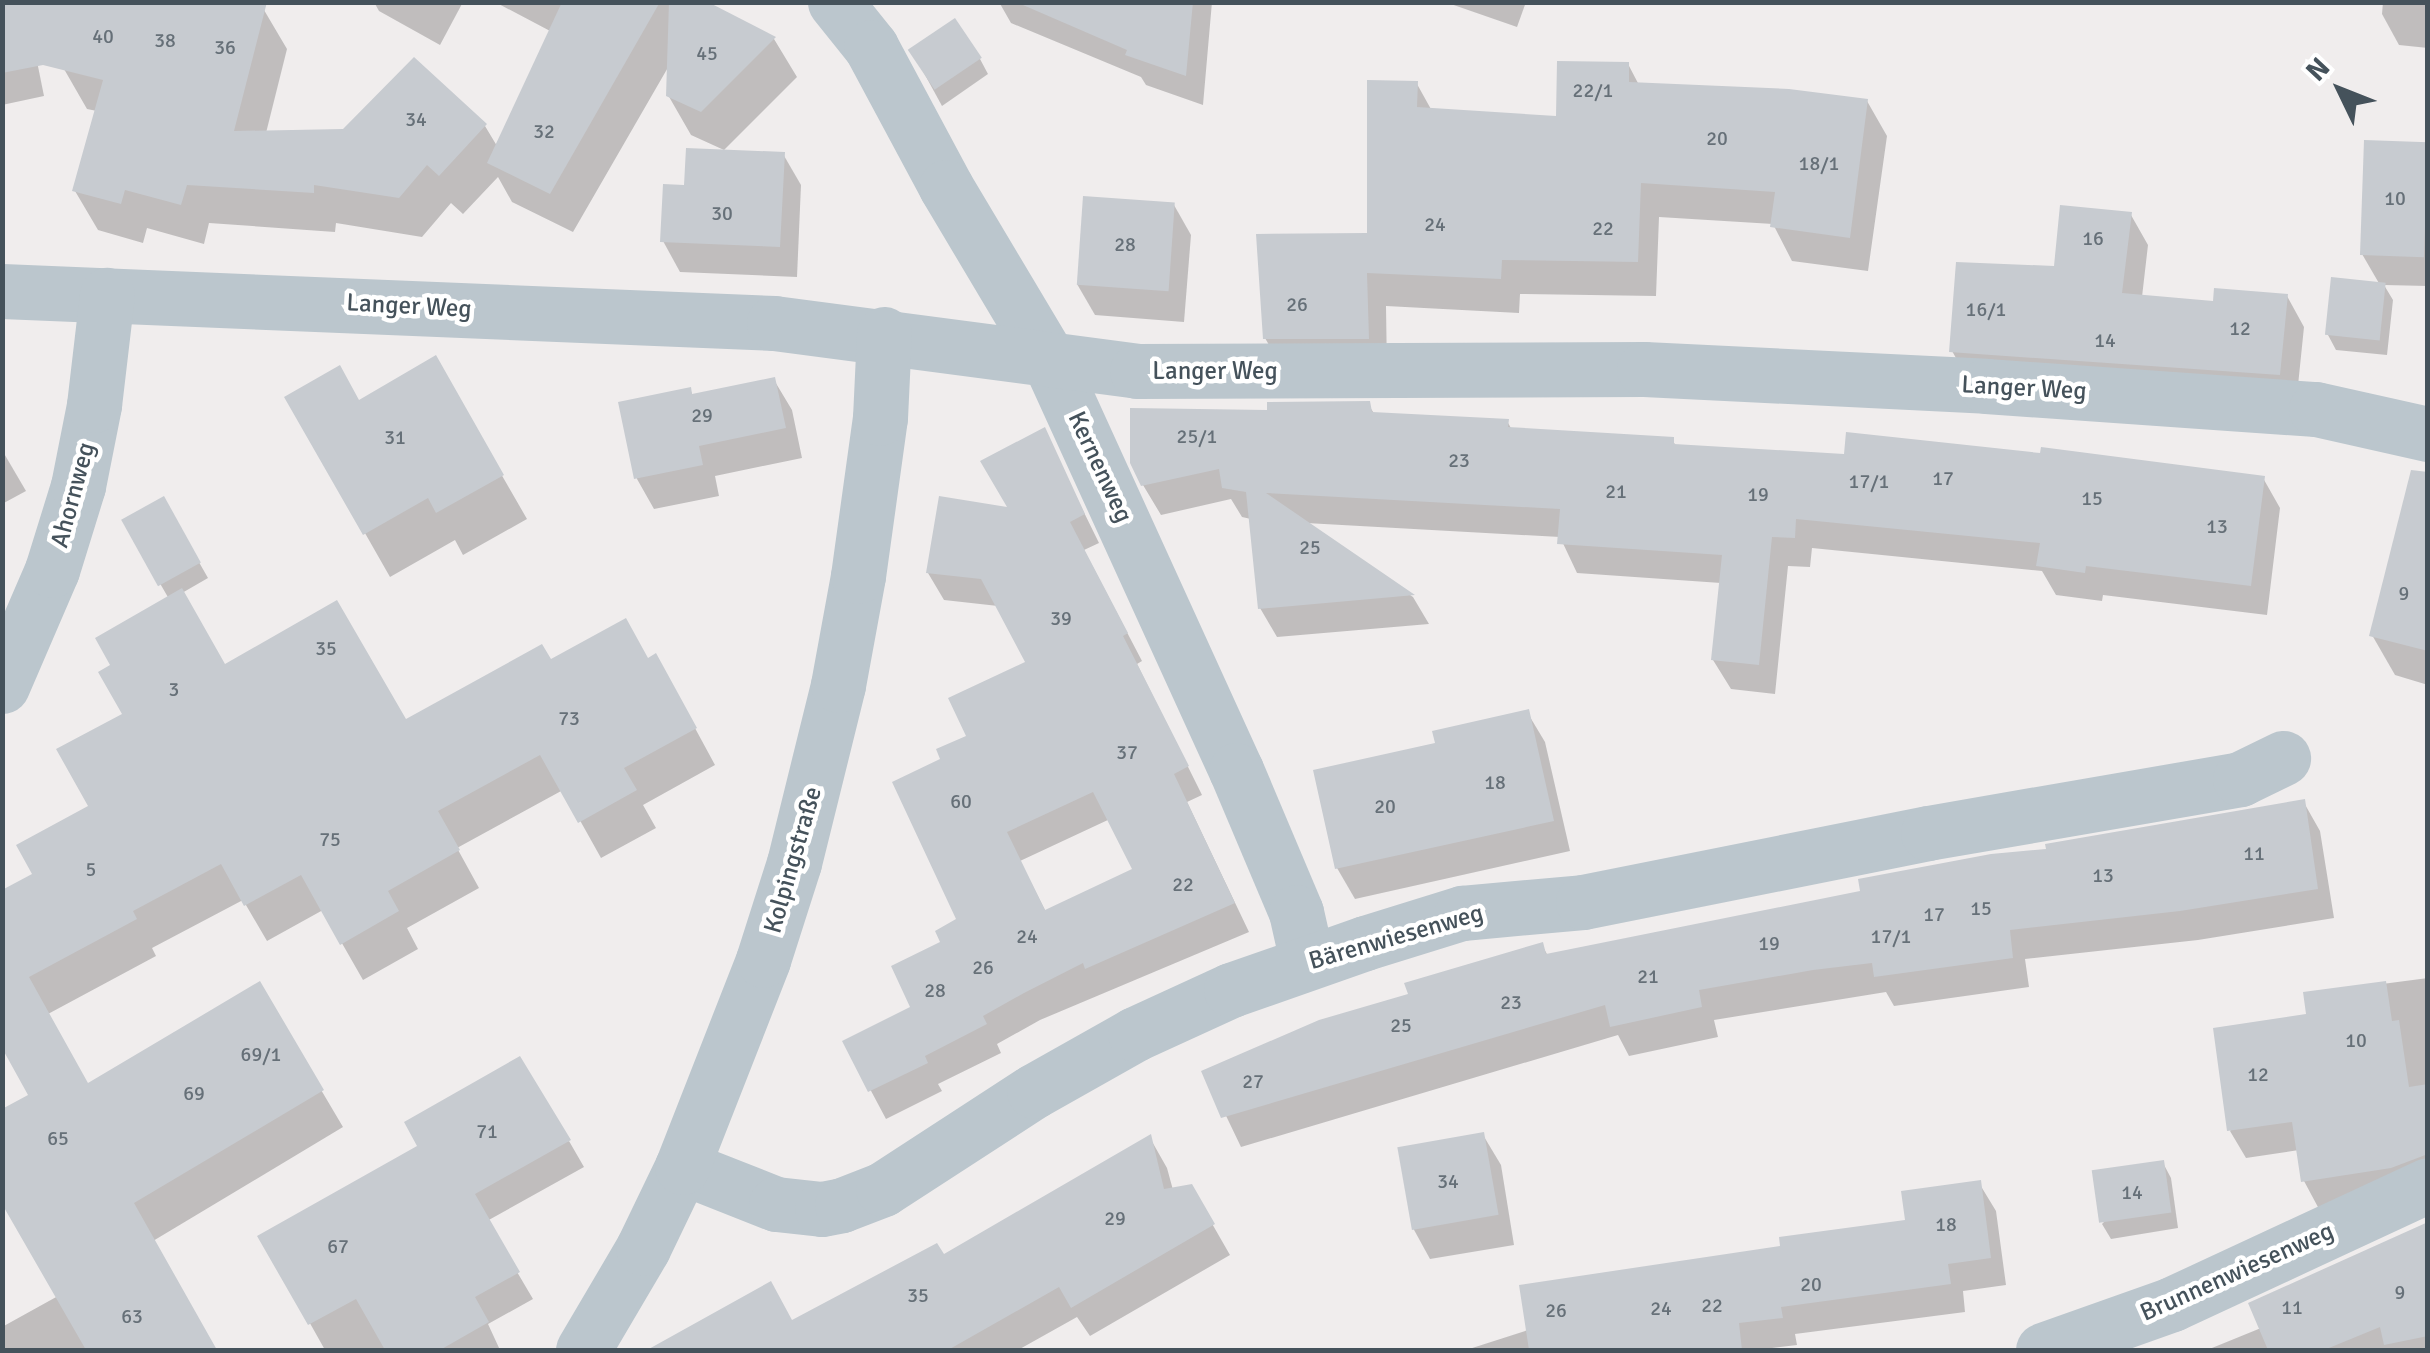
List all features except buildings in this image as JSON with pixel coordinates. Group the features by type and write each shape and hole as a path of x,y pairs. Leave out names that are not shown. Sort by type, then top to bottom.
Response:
{"street":[{"name":"Kernenweg","path":"835,2 871,47 946,187 1049,360 1236,770 1296,912 1307,961"},
{"name":"Langer Weg","path":"2,291 756,322 884,334 1049,360 1163,372 1533,368 1802,375 2292,407 2428,434"},
{"name":"Ahornweg","path":"2,686 52,570 78,486 94,405 107,295"},
{"name":"Kolpingstraße","path":"583,1350 643,1248 682,1167 763,960 823,752 873,479 884,334"},
{"name":"Bärenwiesenweg","path":"682,1167 763,1200 822,1210 862,1199 1118,1042 1307,961 1462,913 1583,902 1928,833 2240,779 2283,758"},
{"name":"Brunnenwiesenweg","path":"2043,1350 2172,1304 2428,1185"}]}
